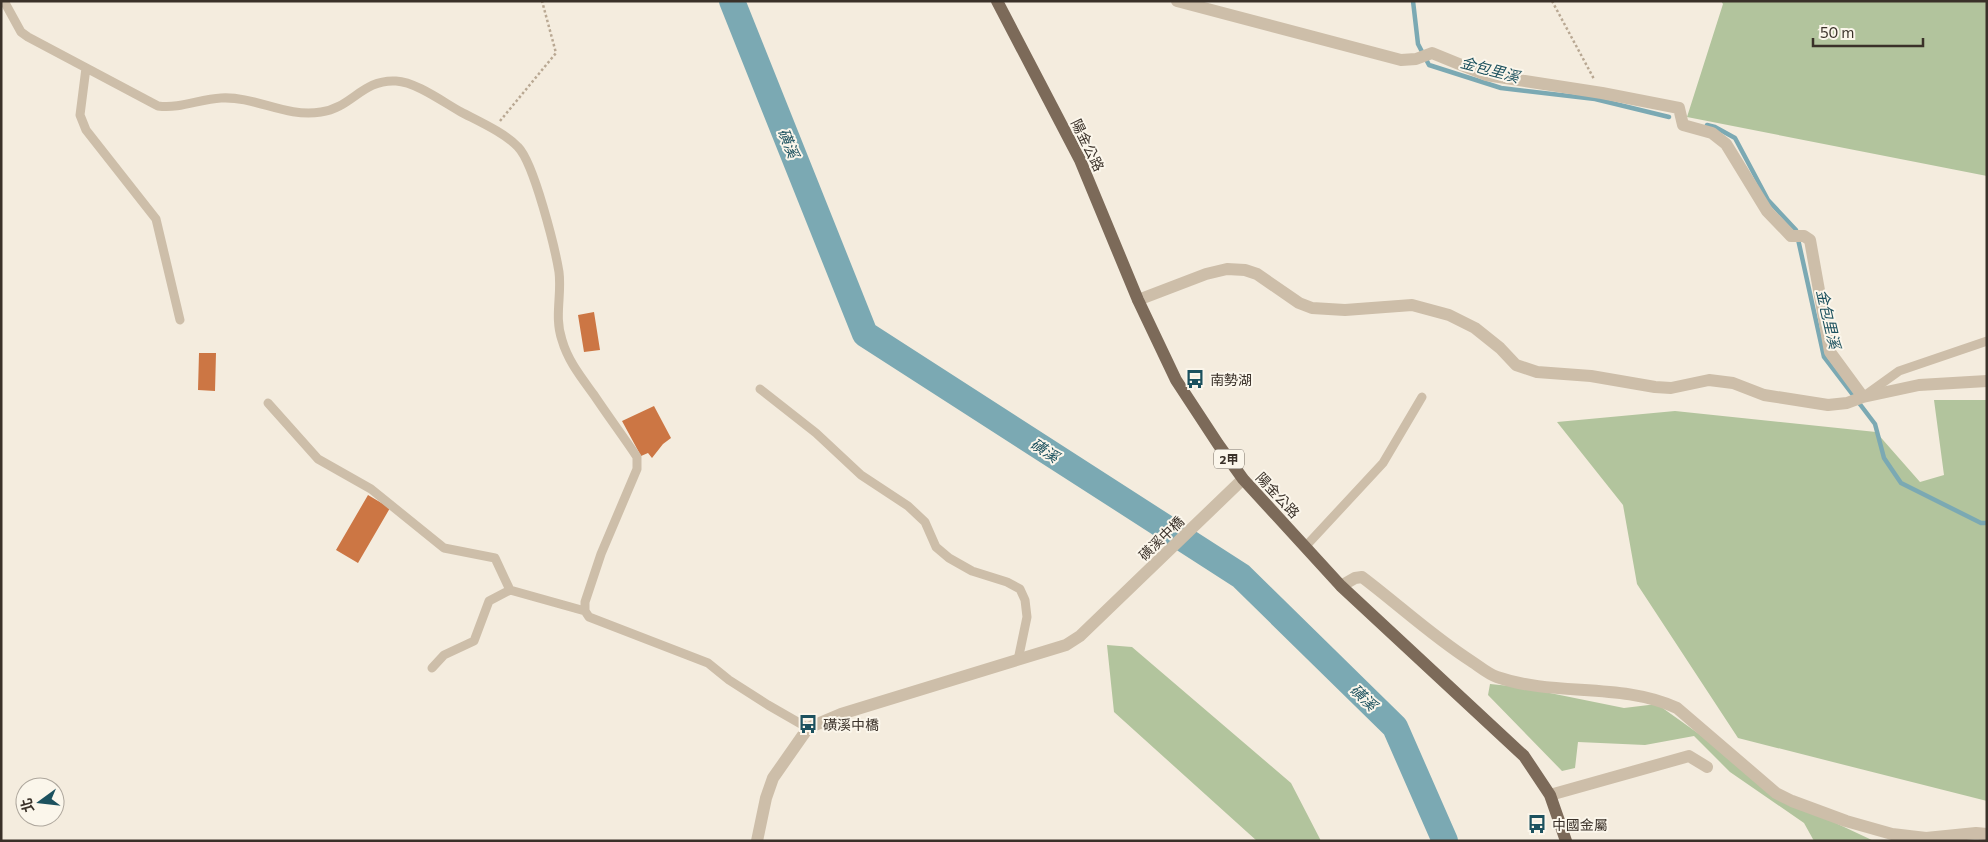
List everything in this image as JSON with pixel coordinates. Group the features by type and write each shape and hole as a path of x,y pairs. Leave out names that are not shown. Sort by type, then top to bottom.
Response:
{"main road":[{"name":"陽金公路","path":"997,1 1080,160 1138,300 1176,380 1243,480 1341,586 1524,756 1550,795 1566,841"}],"street":[{"path":"1178,1 1401,60 1416,59 1432,53 1486,75 1602,93 1678,108 1683,125 1712,133 1726,144 1767,210 1791,236 1804,236 1810,240 1830,352 1863,397"},
{"path":"1138,300 1220,270 1245,270 1257,274 1299,303 1312,308 1345,310 1412,305 1449,314 1475,328 1500,348 1516,365 1537,372 1591,376 1655,388 1671,388 1709,380 1734,383 1764,395 1828,405 1847,403 1863,397 1919,385 1987,381"},
{"name":"磺溪中橋","path":"808,728 841,714 1066,644 1080,636 1243,480"},
{"path":"1341,586 1355,578 1362,577 1444,644 1496,677 1539,686 1641,695 1677,708 1776,793 1792,802 1846,821 1892,834 1926,838 1976,833 1987,834"},
{"path":"757,841 766,798 773,778 808,728"},
{"path":"1550,795 1689,756 1706,767"}],"lane":[{"path":"4,1 21,32 158,106 168,108 221,98 239,100 293,114 321,113 341,107 362,89 375,84 396,81 414,86 493,130 518,147 525,157 547,221 559,274 557,319 562,340 572,363 637,457 638,469 600,554 585,602 585,611 589,617 708,663 744,690 808,728"},
{"path":"86,68 80,115 86,130 156,219 180,320"},
{"path":"1863,397 1899,371 1987,341"},
{"path":"760,389 816,433 860,475 908,506 925,522 936,547 949,558 972,571 1008,582 1020,589 1025,600 1027,617 1018,660"},
{"path":"1305,547 1383,463 1422,397"},
{"path":"268,403 318,460 371,489 444,548 495,558 510,590"},
{"path":"432,668 444,655 474,641 488,601 510,590 585,611"}],"path":[{"path":"493,130 556,52 542,1"},
{"path":"1552,1 1596,82"},
{"path":"1552,1 1602,93"}],"green space":[{"path":"1721,1 1987,1 1987,176 1687,117 1723,4"},
{"path":"1934,400 1987,400 1987,801 1738,738 1637,584 1623,505 1557,422 1675,411 1876,432 1920,482 1944,475"},
{"path":"1107,645 1132,647 1291,783 1321,841 1257,841 1114,712"},
{"path":"1490,684 1520,687 1624,708 1657,704 1706,739 1776,795 1874,841 1814,841 1804,823 1730,772 1694,736 1645,745 1578,742 1575,768 1562,771 1488,695"}],"building":[{"path":"594,312 600,350 584,352 578,315"},
{"path":"199,353 216,353 215,391 198,390"},
{"path":"654,406 671,438 663,444 652,458 648,453 641,456 622,421"},
{"path":"368,495 390,508 358,563 336,550"}],"waterway":[{"name":"磺溪","path":"732,1 865,334 1241,576 1395,727 1445,841"},
{"name":"金包里溪","path":"1413,1 1418,44 1429,65 1501,88 1595,99 1669,117"},
{"name":"金包里溪","path":"1707,125 1715,127 1735,138 1768,200 1796,230 1824,357 1875,424 1884,458 1901,483 1981,523 1987,523"}],"place":[{"name":"南勢湖","path":"1195,379"},
{"name":"磺溪中橋","path":"808,724"},
{"name":"中國金屬","path":"1537,824"}]}
